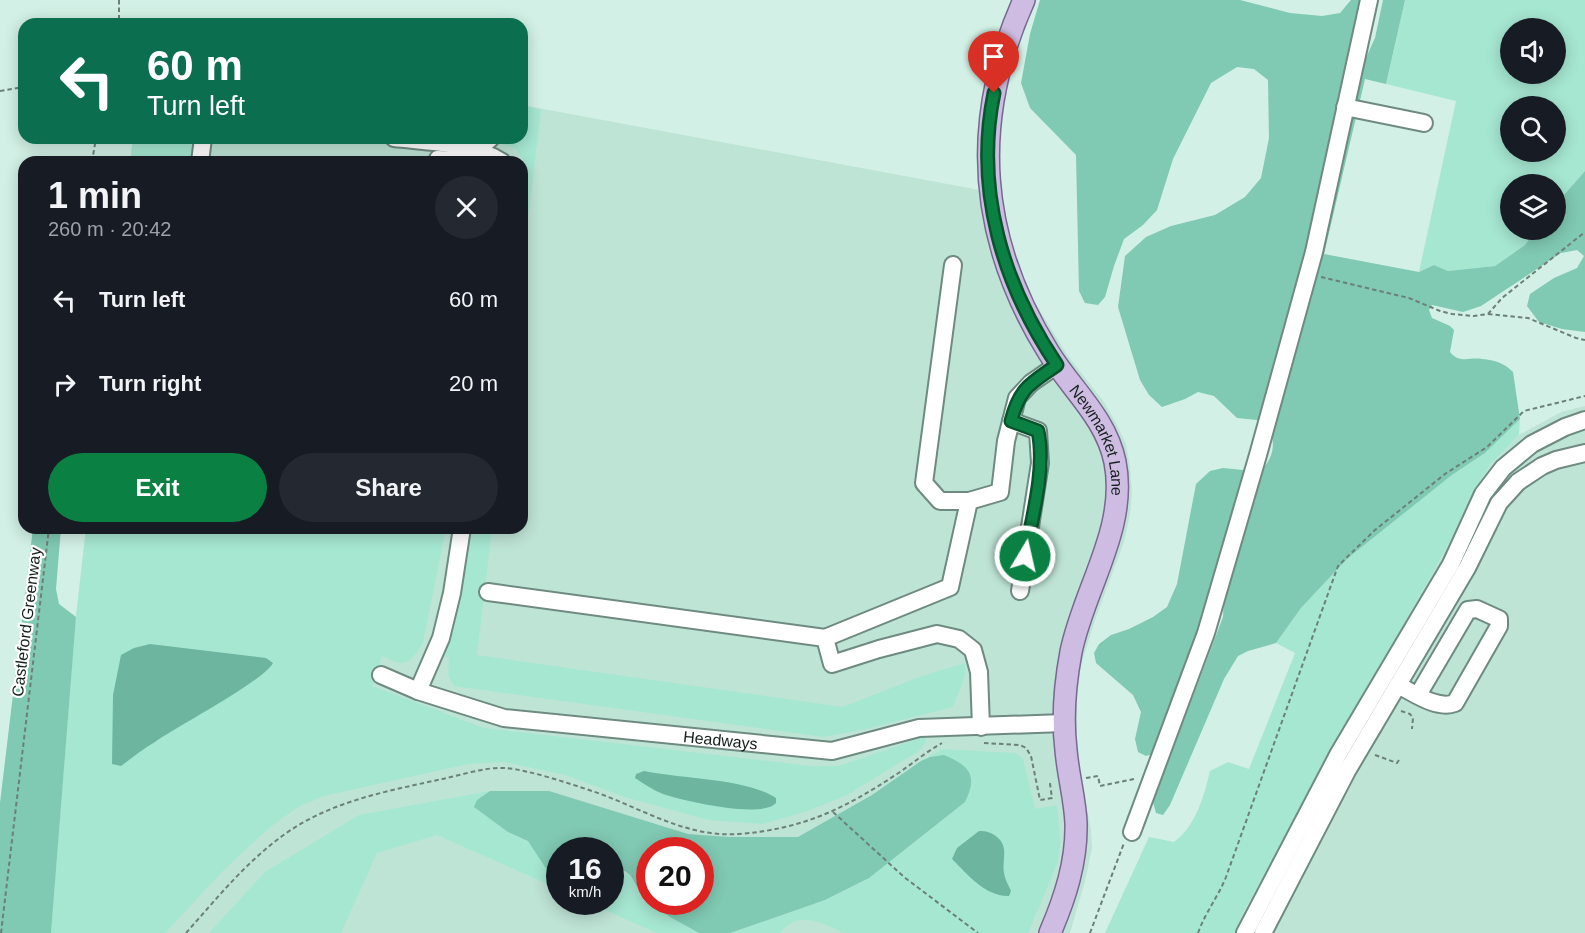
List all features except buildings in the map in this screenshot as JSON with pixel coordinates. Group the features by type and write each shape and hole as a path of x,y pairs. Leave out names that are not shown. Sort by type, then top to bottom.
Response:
{"main road":[{"name":"Newmarket Lane","path":"1024,0 1006,49 992,107 988,139 988,183 995,226 1011,279 1034,328 1057,365 1095,414 1104,430 1115,461 1118,486 1117,504 1109,541 1083,609 1066,681 1064,723 1076,823 1075,842 1069,883 1050,933"}],"street":[{"path":"1132,832 1212,612 1304,291 1369,0"},
{"path":"1345,107 1424,123"},
{"path":"446,144 477,150 490,156"},
{"path":"470,156 484,144"},
{"path":"952,265 924,483 940,501 969,501 1000,492 1006,441 1017,398 1031,383 1057,365"},
{"path":"1012,417 1038,431 1040,463 1020,591"},
{"path":"1245,933 1339,753 1455,557 1483,494 1503,468 1532,444 1549,434 1585,420"},
{"path":"1263,933 1347,771 1467,568 1493,513 1505,494 1542,466 1562,458 1585,453"},
{"path":"488,591 825,638 950,586 969,501"},
{"path":"418,691 441,638 452,593 461,534"},
{"path":"1398,685 1418,695 1443,705 1455,703 1499,626 1499,620 1477,609 1468,609 1418,695"},
{"path":"825,638 832,664 937,634 959,639 973,650 979,672 979,735"},
{"name":"Headways","path":"381,675 418,691 504,718 832,751 919,728 979,735 1064,723"}],"path":[{"path":"119,0 119,18"},
{"path":"0,91 18,88"},
{"path":"1488,314 1502,298 1585,232"},
{"path":"1308,274 1409,298 1452,314 1474,316 1488,314 1528,318 1585,340"},
{"path":"1198,933 1206,912 1222,888 1338,566 1375,530 1445,474 1487,447 1524,411 1585,396"},
{"name":"Castleford Greenway","path":"1,933 48,534"},
{"path":"979,735 1026,748 1031,756 1040,800 1052,798 1050,784 1058,783"},
{"path":"186,933 261,853 286,833 330,808 358,800 476,772 508,768 592,791 649,815 699,831 737,834 789,828 832,812 868,793 943,743"},
{"path":"1370,753 1397,763 1399,760"},
{"path":"1081,778 1098,776 1100,786 1154,775"},
{"path":"832,812 904,877 978,933"},
{"path":"1090,933 1126,838 1132,832"}],"shaded area":[{"path":"1040,0 1240,0 1290,13 1322,16 1340,13 1351,0 1364,0 1356,58 1365,60 1375,38 1383,0 1405,0 1386,84 1365,79 1324,254 1419,272 1434,265 1448,271 1495,266 1529,240 1566,240 1566,193 1585,171 1585,332 1562,329 1539,322 1527,306 1530,294 1554,278 1577,268 1584,256 1577,250 1561,253 1481,306 1463,312 1432,305 1429,310 1432,318 1454,330 1450,352 1454,356 1461,359 1495,361 1513,372 1520,419 1485,453 1452,475 1348,558 1301,608 1276,643 1238,656 1224,679 1170,805 1163,815 1156,813 1153,802 1223,617 1224,596 1210,593 1161,751 1146,756 1138,752 1135,739 1141,712 1133,695 1096,663 1094,653 1099,644 1111,635 1153,617 1167,607 1177,584 1196,484 1210,471 1223,468 1243,470 1265,466 1271,456 1273,441 1268,424 1257,420 1237,418 1214,396 1198,392 1162,407 1149,395 1140,380 1118,307 1125,256 1146,237 1171,226 1215,215 1245,197 1261,178 1269,138 1268,80 1254,69 1237,67 1211,83 1173,159 1157,210 1143,225 1124,239 1105,297 1098,305 1085,303 1079,291 1076,155 1030,108 1021,83 1030,34"},
{"path":"1405,0 1585,0 1585,171 1566,193 1566,174 1500,174 1500,240 1529,240 1525,245 1495,266 1448,271 1434,265 1419,272 1456,101 1386,84"},
{"path":"528,106 1001,194 1014,252 1032,298 1068,356 1104,402 1126,444 1130,467 1132,493 1124,542 1095,620 1081,665 1077,693 1077,757 1091,830 1092,848 1070,933 51,933 76,617 85,534 528,534 528,156 131,156 132,144 528,144"},
{"path":"528,107 541,110 528,218 528,156 520,156 516,149 502,144 528,144"},
{"path":"132,144 196,144 195,156 131,156"},
{"path":"1585,406 1585,933 1234,933 1490,465 1519,435 1561,412"},
{"path":"1520,419 1519,435 1490,465 1469,500 1452,538 1234,933 1105,933 1149,837 1174,842 1182,835 1198,810 1210,771 1228,762 1249,769 1295,653 1276,643 1301,608 1348,558 1452,475 1485,453"},
{"path":"32,534 61,534 56,589 59,604 76,617 51,933 0,933 0,803"},
{"path":"85,534 445,534 423,642 415,655 407,662 396,662 382,656 372,686 484,728 811,766 839,766 926,736 925,743 919,751 847,795 808,811 763,824 709,820 628,798 565,775 504,762 468,764 324,796 298,807 269,828 225,869 165,933 51,933 76,617"},
{"path":"467,534 491,534 477,655 843,707 919,677 965,663 965,676 953,707 824,737 454,686 448,675 449,658 442,655"},
{"path":"150,644 266,658 273,663 254,680 121,766 112,764 113,695 121,655 134,648"},
{"path":"942,749 1016,753 1023,759 1035,809 1057,805 1060,839 1058,862 1028,933 844,933 819,922 803,920 795,921 780,933 730,933 825,900 869,878 965,802 930,757 921,761"},
{"path":"944,755 960,763 969,772 971,778 965,802 869,878 825,900 730,933 699,933 667,915 714,915 714,837 636,837 636,885 631,876 624,871 624,837 546,837 546,868 528,841 508,832 474,807 477,800 490,791 549,791 688,834 729,837 798,837 872,795 921,761"},
{"path":"644,771 748,786 776,798 776,803 768,807 739,809 687,801 659,792 635,778 636,774"},
{"path":"490,791 477,800 508,832 528,841 546,867 546,883 437,835 377,853 341,933 209,933 265,872 359,815"},
{"path":"979,831 993,834 1003,845 1004,873 1011,891 1009,896 992,893 985,889 952,859 957,848"},
{"path":"624,874 631,876 636,885 636,915 667,915 699,933 657,933 616,915 624,915"}],"route":[{"path":"994,93 988,139 988,173 990,202 995,226 1001,250 1021,302 1057,365 1031,383 1017,398 1011,421 1038,431 1040,438 1040,463 1025,556"}]}
